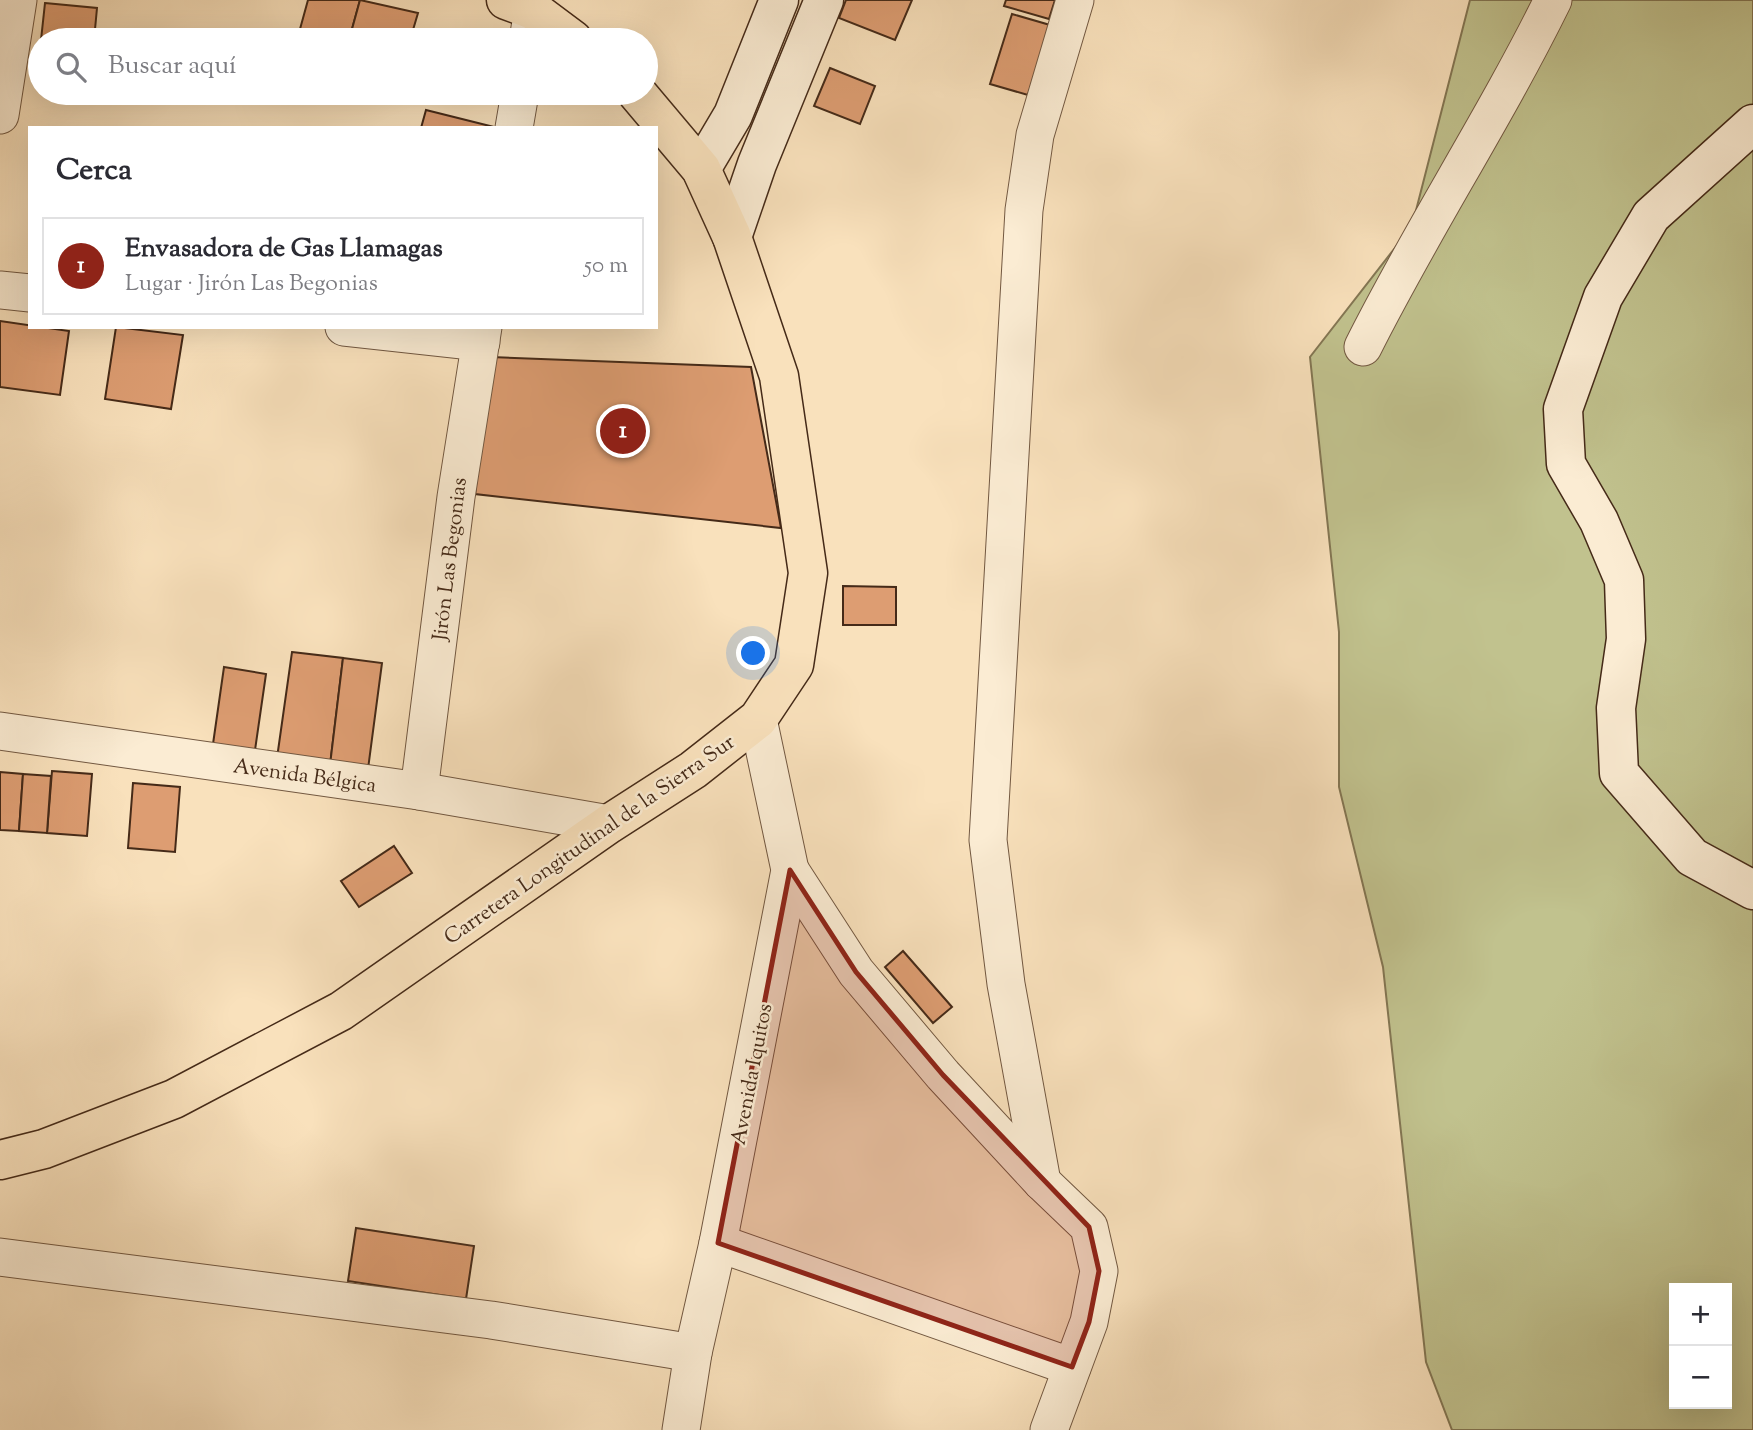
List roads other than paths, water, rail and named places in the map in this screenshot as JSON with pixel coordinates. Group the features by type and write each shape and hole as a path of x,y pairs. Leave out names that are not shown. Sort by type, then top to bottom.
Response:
{"highway":[{"path":"522,17 546,28"},
{"name":"Carretera Longitudinal de la Sierra Sur","path":"0,1160 44,1149 174,1100 341,1011 609,824 693,770 758,719 794,665 808,573 779,376 732,237 701,169 647,105"}],"main road":[{"path":"701,169 733,115 779,0"},
{"path":"732,237 757,164 824,0"},
{"path":"1753,124 1651,216 1604,298 1563,409 1566,464 1599,521 1624,580 1626,639 1616,708 1619,773 1692,857 1753,891"}],"street":[{"path":"0,115 18,0"},
{"path":"1042,1182 1006,984 988,840 1024,211 1035,135 1074,0"},
{"path":"1363,347 1401,271 1528,51 1553,0"},
{"path":"514,126 518,105"},
{"path":"0,290 28,293"},
{"path":"378,329 482,335"},
{"name":"Jirón Las Begonias","path":"419,792 456,497 482,335"},
{"name":"Avenida Iquitos","path":"681,1430 693,1353 718,1243 790,870 758,719"},
{"name":"Avenida Bélgica","path":"0,731 419,792 609,824"},
{"path":"790,870 856,972 943,1075 1042,1182 1089,1227 1095,1241 1099,1271 1089,1322 1049,1430"},
{"path":"718,1243 1072,1367"},
{"path":"0,1257 491,1320 693,1353"}],"place":[{"name":"Envasadora de Gas Llamagas","path":"623,431"}]}
